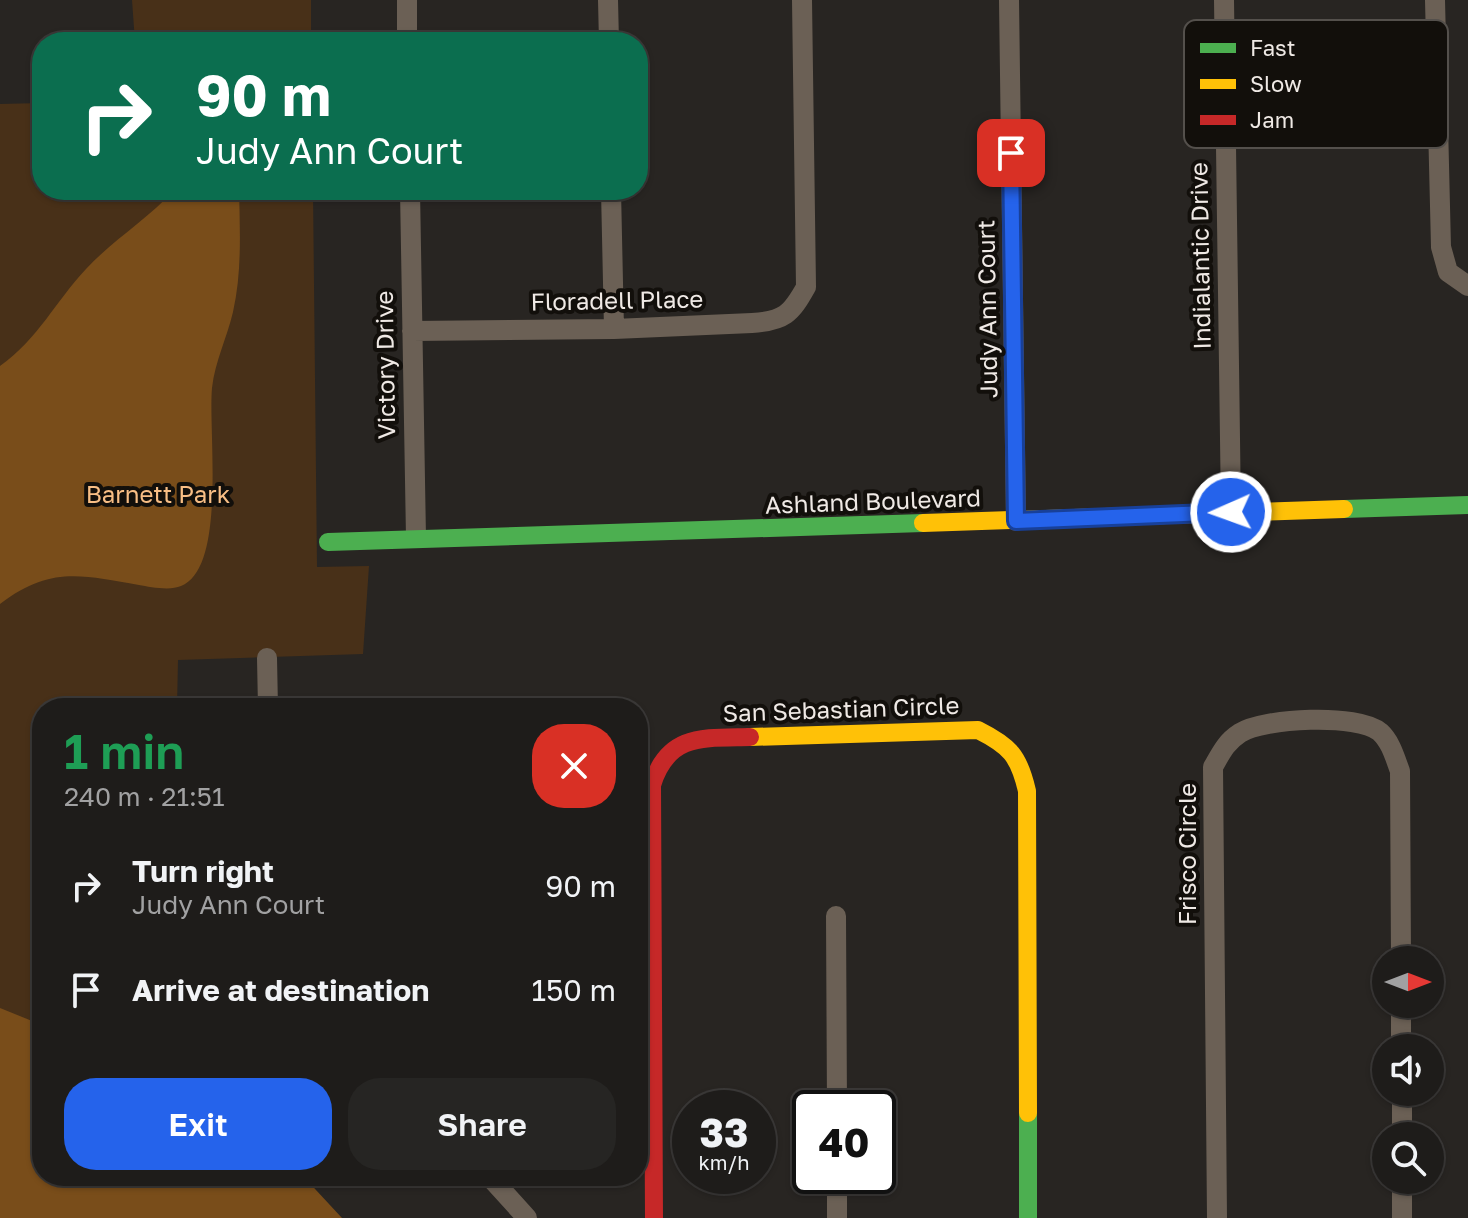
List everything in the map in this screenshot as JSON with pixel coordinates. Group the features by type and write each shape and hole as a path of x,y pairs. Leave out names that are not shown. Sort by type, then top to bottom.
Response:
{"street":[{"path":"407,0 407,32"},
{"path":"608,0 609,32"},
{"name":"Floradell Place","path":"412,331 614,329 768,322 792,311 806,287 802,0"},
{"name":"Judy Ann Court","path":"1009,0 1016,521"},
{"name":"Indialantic Drive","path":"1224,0 1224,20"},
{"path":"1435,0 1435,20"},
{"name":"Indialantic Drive","path":"1226,148 1231,512"},
{"path":"1439,148 1441,247 1448,272 1468,286"},
{"name":"Victory Drive","path":"410,200 416,538"},
{"path":"611,200 614,329"},
{"name":"Ashland Boulevard","path":"328,542 1468,505"},
{"path":"267,658 268,698"},
{"name":"Frisco Circle","path":"1217,1218 1213,767 1225,744 1242,731 1265,723 1354,721 1379,731 1392,748 1400,771 1401,946"},
{"name":"San Sebastian Circle","path":"654,1218 652,785 659,761 677,746 700,738 978,730 1003,742 1021,762 1027,791 1028,1218"},
{"path":"836,916 837,1090"},
{"path":"498,1186 527,1218"},
{"path":"837,1194 837,1218"},
{"path":"1402,1194 1402,1218"}],"green space":[{"path":"132,0 311,0 311,32 134,32"},
{"name":"Barnett Park","path":"32,103 32,200 313,200 317,567 369,566 363,654 178,660 177,698 32,698 32,1186 0,1218 0,104"}],"shaded area":[{"path":"164,200 239,200 240,251 236,297 212,388 212,496 205,554 195,574 181,586 160,588 66,576 35,584 0,604 0,366 26,344 86,269"},
{"path":"0,1008 32,1021 32,1186 312,1186 342,1218 0,1218"}],"traffic: fast":[{"path":"1344,509 1468,505"},
{"path":"328,542 923,523"},
{"path":"1028,1113 1028,1218"}],"traffic: slow":[{"path":"923,523 1344,509"},
{"path":"750,737 978,730 1012,753 1027,791 1028,1113"}],"traffic: jam":[{"path":"654,1218 652,785 659,768 678,747 703,739 750,737"}],"route":[{"path":"1011,153 1016,521 1231,512"}]}
